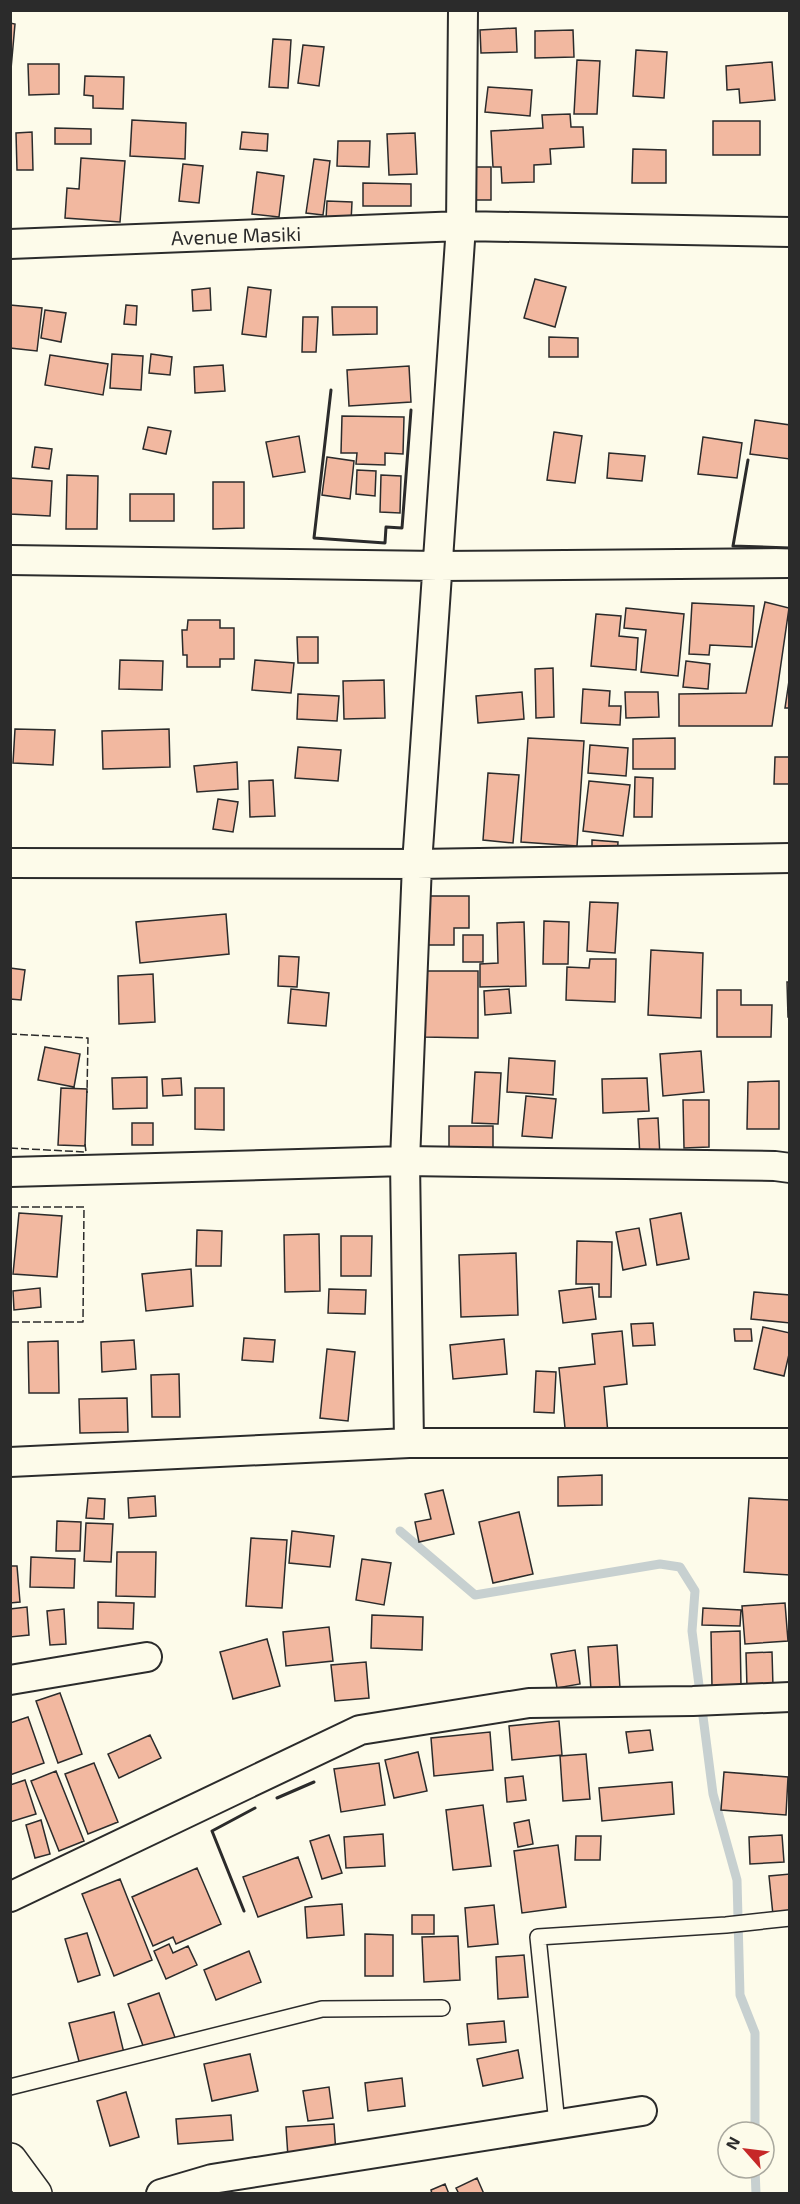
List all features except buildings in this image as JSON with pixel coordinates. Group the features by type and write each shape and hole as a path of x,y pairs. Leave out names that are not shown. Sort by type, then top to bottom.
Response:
{"highway":[{"path":"10,2160 35,2193"}],"street":[{"path":"409,1443 405,1161 417,864 460,226 463,10"},
{"name":"Avenue Masiki","path":"10,244 460,226 789,232"},
{"path":"10,560 438,566 789,563"},
{"path":"10,863 417,864 789,858"},
{"path":"10,1172 405,1161 789,1168"},
{"path":"10,1462 409,1443 789,1443"},
{"path":"10,1680 147,1657"},
{"path":"10,1897 360,1730 529,1703 789,1697"},
{"path":"161,2193 212,2179 642,2111"}],"lane":[{"path":"557,2124 538,1937 726,1925 789,1918"},
{"path":"10,2087 322,2009 442,2008"}],"waterway":[{"path":"400,1531 475,1595 660,1564 680,1567 695,1591 692,1631 713,1794 737,1880 740,1995 755,2033 755,2120"},
{"path":"755,2180 756,2194"}],"fence":[{"path":"10,1058 11,1034 88,1038 87,1093"},
{"path":"10,1148 86,1152 85,1144"},
{"path":"10,1207 84,1207 83,1322 10,1322"}],"wall":[{"path":"331,390 314,538 385,543 386,527 402,528 411,410"},
{"path":"748,460 733,546 790,548"},
{"path":"277,1798 314,1782"},
{"path":"244,1911 212,1831 255,1808"}]}
